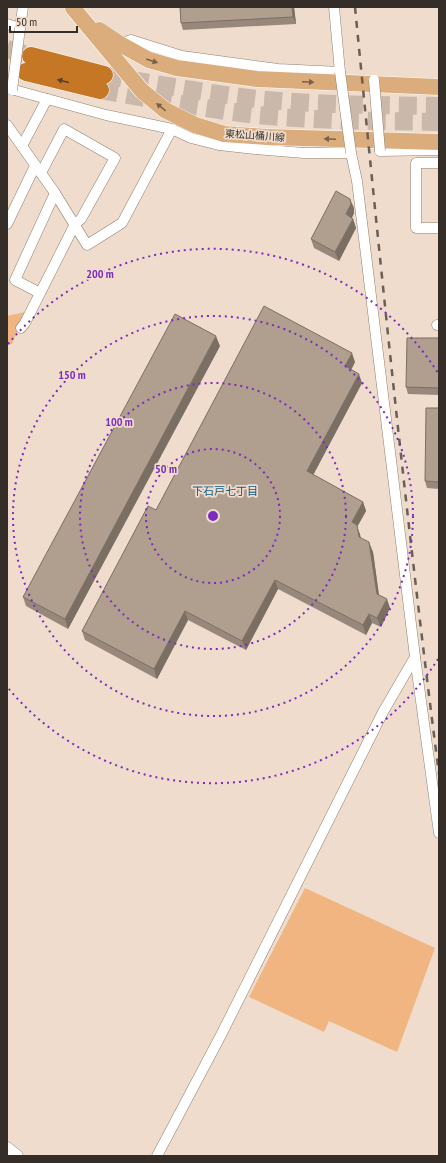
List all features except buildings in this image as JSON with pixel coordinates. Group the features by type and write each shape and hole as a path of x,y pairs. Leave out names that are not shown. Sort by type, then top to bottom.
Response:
{"highway":[{"path":"29,64 102,83"}],"main road":[{"name":"東松山桶川線","path":"73,8 103,33 120,44 149,60 177,68 264,79 439,87"},
{"name":"東松山桶川線","path":"73,8 142,91 165,110 195,125 224,134 267,137 439,142"}],"street":[{"path":"23,7 10,89 106,116 172,129 191,138 219,145 255,150 304,153 351,153"},
{"path":"334,7 340,72 351,153 356,171 415,657 439,833"},
{"path":"7,24 20,28"},
{"path":"120,44 132,40 182,56 278,69 340,72"},
{"path":"439,80 374,80 380,151 439,150"},
{"path":"22,146 47,99"},
{"path":"7,125 55,193 88,245 122,223 172,129"},
{"path":"7,224 38,170 64,130 115,158 81,219 75,224 25,323 21,328"},
{"path":"416,150 416,228 439,228"},
{"path":"416,163 439,163"},
{"path":"40,293 15,280 55,193"},
{"path":"157,1156 221,1035 383,712 415,657"},
{"path":"7,1148 17,1156"}],"shaded area":[{"path":"25,312 12,344 7,345 7,316"},
{"path":"305,888 435,948 397,1052 329,1021 324,1032 249,997"}],"tunnel":[{"path":"7,49 31,56"},
{"path":"104,75 257,99 325,104 439,106"},
{"path":"100,90 198,107 257,115 325,120 439,122"}],"railway":[{"path":"355,7 415,583 439,774"}],"district":[{"name":"下石戸七丁目","path":"225,491"}]}
